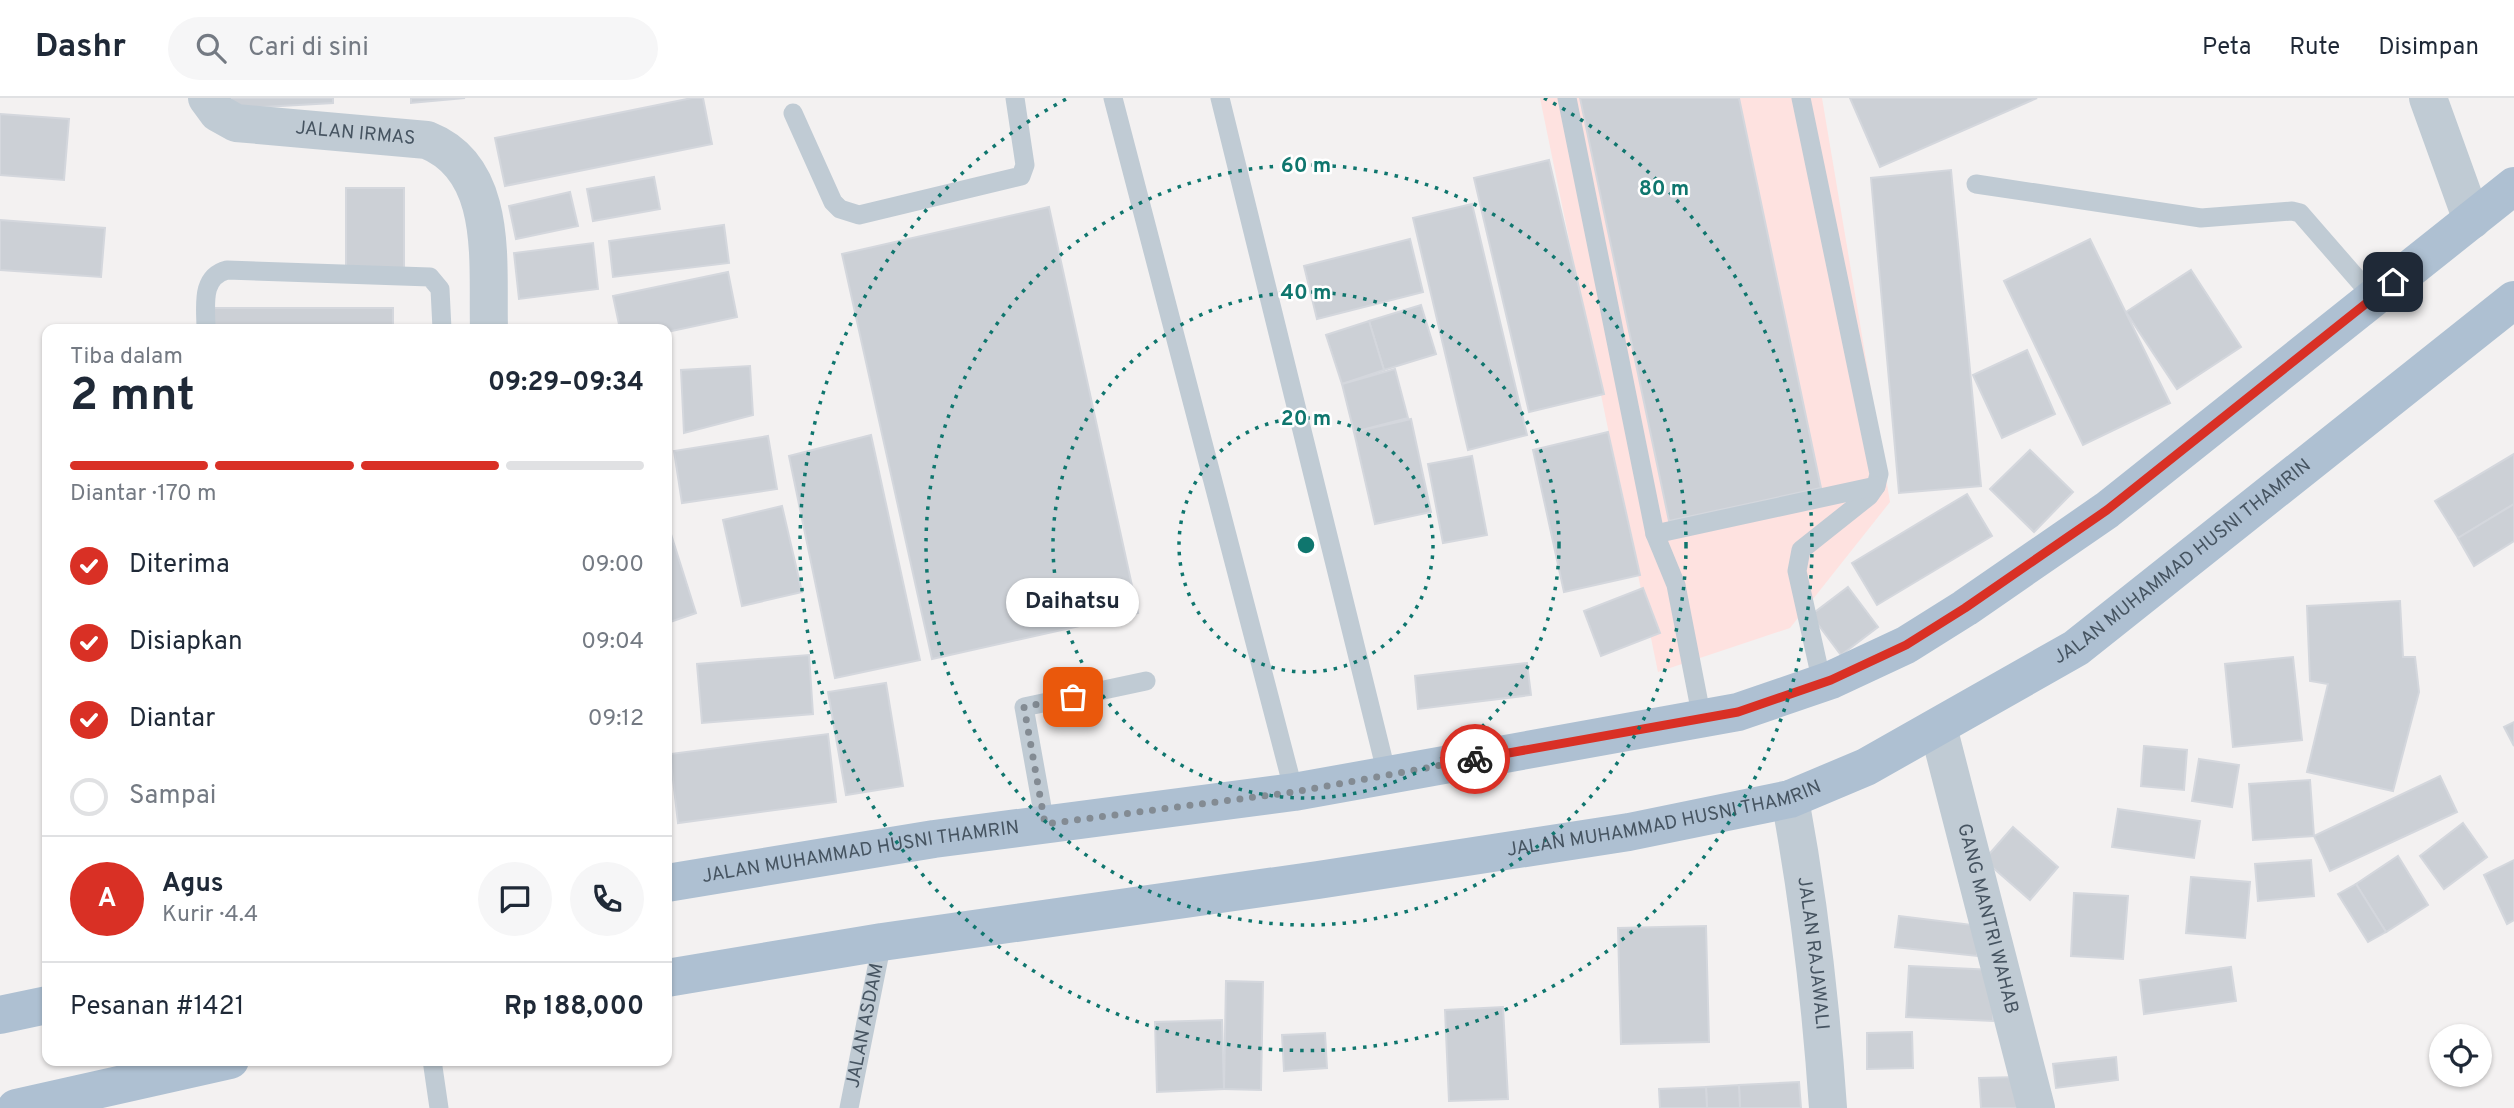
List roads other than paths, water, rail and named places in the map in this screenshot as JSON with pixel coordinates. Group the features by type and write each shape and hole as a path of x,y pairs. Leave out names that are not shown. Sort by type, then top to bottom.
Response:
{"main road":[{"name":"JALAN MUHAMMAD HUSNI THAMRIN","path":"672,882 934,839 1294,792 1738,712 1822,683 1906,645 1965,608 2107,510 2514,186"},
{"name":"JALAN MUHAMMAD HUSNI THAMRIN","path":"672,977 882,942 1318,880 1629,832 1790,799 1866,767 2076,648 2513,303"},
{"path":"0,1015 42,1006"},
{"path":"16,1108 203,1066"}],"street":[{"name":"JALAN IRMAS","path":"206,98 218,113 236,123 428,140 445,147 462,162 482,204 486,226 489,324"},
{"path":"2428,98 2472,220"},
{"name":"GANG MANTRI WAHAB","path":"1938,727 2036,1108"},
{"name":"JALAN RAJAWALI","path":"1790,799 1809,912 1822,1022 1828,1108"}],"lane":[{"path":"793,113 833,202 840,209 859,215 1021,177 1025,165 1015,98"},
{"path":"1113,98 1294,792"},
{"path":"1220,98 1387,775"},
{"path":"1567,98 1655,534 1676,585 1702,719"},
{"path":"1801,98 1879,474 1876,486 1869,496 1801,550 1797,560 1797,571 1822,683"},
{"path":"1976,184 2201,219 2292,211 2300,213 2374,298"},
{"path":"206,324 209,283 219,272 227,270 430,277 440,289 442,324"},
{"path":"1655,534 1876,486"},
{"path":"1045,824 1024,707 1146,681"},
{"name":"JALAN ASDAM","path":"849,1108 882,942"},
{"path":"433,1066 439,1108"}],"place":[{"name":"Daihatsu","path":"1073,697"}]}
